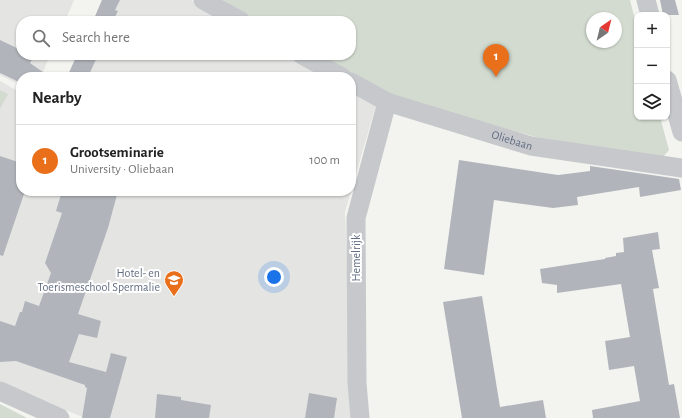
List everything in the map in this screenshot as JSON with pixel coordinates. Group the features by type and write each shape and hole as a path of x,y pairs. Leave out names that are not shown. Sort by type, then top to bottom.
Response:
{"street":[{"path":"203,0 232,16"},
{"path":"646,0 649,12"},
{"path":"311,60 333,72"},
{"path":"668,84 682,132"},
{"name":"Oliebaan","path":"356,85 387,102 531,146 682,168"},
{"name":"Hemelrijk","path":"360,418 357,383 356,218 387,102"},
{"path":"0,391 60,418"}],"shaded area":[{"path":"0,0 74,0 67,16 16,16 16,60 48,60 43,72 16,72 16,83 0,75"},
{"path":"102,0 191,0 219,16 95,16"},
{"path":"223,0 630,0 634,16 634,120 661,120 669,150 663,157 536,137 393,98 356,77 356,72 348,72 327,60 356,60 356,16 250,16"},
{"path":"75,60 296,60 317,72 69,72"},
{"name":"Hotel- en Toerismeschool Spermalie","path":"0,81 16,90 16,196 350,196 345,212 353,418 85,418 0,383"},
{"path":"0,90 8,94 0,109"},
{"name":"Hotel- en Toerismeschool Spermalie","path":"356,94 376,105 356,174"},
{"path":"0,404 27,418 0,418"}],"building":[{"path":"102,0 120,0 115,10 118,11 116,16 95,16"},
{"path":"660,0 675,0 679,15 670,15 670,12 662,12"},
{"path":"0,40 16,48 16,60 32,60 30,63 43,72 16,72 16,81 0,73"},
{"path":"75,60 96,60 90,72 69,72"},
{"path":"0,156 16,161 16,196 23,196 3,256 0,255"},
{"path":"459,160 558,175 590,171 590,166 679,179 681,190 640,197 639,187 577,197 578,205 553,208 494,200 484,275 444,269"},
{"path":"60,196 117,196 108,228 78,314 101,321 97,338 79,334 69,362 106,372 111,353 127,357 110,418 82,418 87,388 85,385 16,361 0,362 0,321 15,326 20,312 22,312 25,301 39,306 51,273 45,263 62,213 56,211"},
{"path":"658,232 660,249 652,250 659,288 653,289 669,385 674,384 680,418 593,418 592,410 640,401 634,366 609,370 605,341 630,337 621,284 557,293 557,285 542,283 540,269 616,256 616,253 624,252 623,238"},
{"path":"482,296 500,407 543,400 546,418 462,418 443,302"},
{"path":"309,393 337,398 334,418 305,418"},
{"path":"157,394 181,397 181,400 211,405 209,418 155,418"}],"place":[{"name":"Grootseminarie","path":"496,77"},
{"name":"Hotel- en Toerismeschool Spermalie","path":"174,297"}]}
